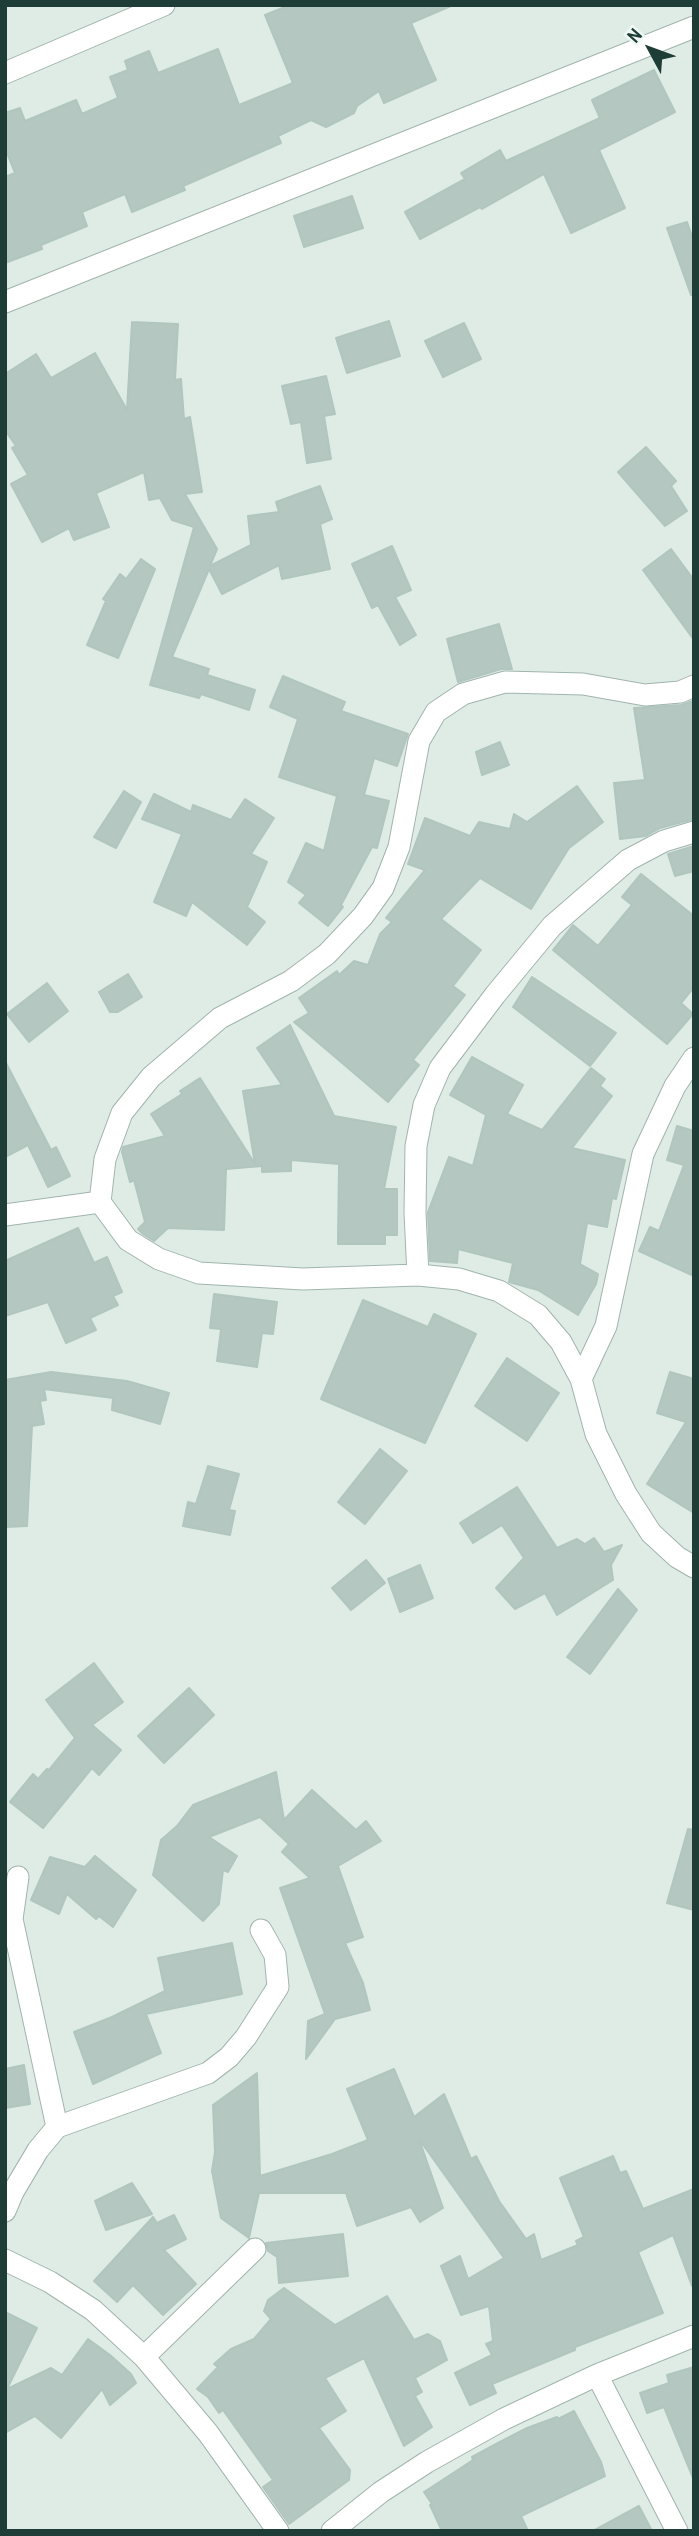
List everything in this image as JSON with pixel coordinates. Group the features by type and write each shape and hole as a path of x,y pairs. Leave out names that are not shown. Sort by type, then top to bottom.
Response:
{"street":[{"path":"5,74 164,5"},
{"path":"5,302 694,27"},
{"path":"694,686 680,692 645,695 583,684 505,682 463,694 436,712 419,741 399,847 383,888 363,916 327,954 291,981 220,1018 151,1077 122,1113 105,1159 100,1202 128,1240 159,1259 199,1272 303,1279 418,1275 459,1279 499,1291 538,1315 561,1342 581,1378 596,1434 626,1494 652,1534 677,1557 694,1567"},
{"path":"418,1275 416,1146 424,1105 440,1068 552,926 628,860 664,841 694,832"},
{"path":"581,1378 606,1326 643,1154 675,1086 694,1058"},
{"path":"5,1214 100,1202"},
{"path":"18,1877 12,1919 57,2127"},
{"path":"5,2211 38,2150 57,2127 208,2073 229,2057 246,2037 278,1986 275,1955 261,1930"},
{"path":"144,2357 255,2249"},
{"path":"5,2260 50,2282 93,2310 144,2357 208,2433 278,2531"},
{"path":"332,2531 381,2492 504,2418 597,2375 694,2336"},
{"path":"597,2375 677,2531"}],"building":[{"path":"290,5 453,5 411,23 436,80 384,103 379,91 357,106 354,113 326,127 311,120 278,136 281,143 183,186 185,190 132,212 125,194 82,212 87,226 41,245 42,249 5,263 5,177 15,173 5,148 5,113 20,108 25,121 76,100 82,114 118,98 110,77 128,70 125,61 149,51 158,73 218,49 239,105 293,83 265,15"},
{"path":"654,70 675,112 599,150 625,208 571,233 544,174 482,209 480,207 420,239 405,212 465,179 461,173 500,150 506,161 600,118 592,100"},
{"path":"352,196 363,228 304,247 294,216"},
{"path":"687,222 694,242 694,295 691,295 667,228"},
{"path":"389,321 400,356 347,373 336,338"},
{"path":"132,322 178,324 175,380 181,379 184,419 190,417 202,492 185,494 217,549 210,566 251,545 248,516 279,512 276,502 320,486 332,519 320,524 330,569 282,579 279,565 222,594 209,569 172,657 209,669 207,675 255,690 249,710 201,694 199,698 150,685 194,527 172,520 160,498 149,500 144,472 96,493 109,527 74,540 69,528 42,542 11,484 28,475 12,448 16,446 5,430 5,374 36,354 51,378 95,353 127,410"},
{"path":"464,323 481,359 443,377 425,341"},
{"path":"326,376 335,414 324,416 331,459 307,463 301,422 291,424 282,386"},
{"path":"646,447 676,481 671,486 687,511 665,526 618,472"},
{"path":"392,546 411,590 395,597 416,635 400,645 378,605 372,608 352,564"},
{"path":"671,549 694,580 694,640 643,570"},
{"path":"141,559 155,569 118,658 87,645 106,601 103,599 120,574 126,579"},
{"path":"499,624 512,669 501,669 458,682 447,639"},
{"path":"283,676 345,702 341,711 408,734 397,766 374,758 364,795 389,801 377,848 372,847 341,905 343,907 328,926 299,903 306,895 288,882 306,843 324,851 337,796 279,777 298,719 270,707"},
{"path":"693,701 694,819 660,828 646,836 620,839 614,783 645,780 634,708 681,705"},
{"path":"500,742 509,765 482,775 476,752"},
{"path":"577,786 603,822 569,848 531,909 480,878 441,919 481,950 453,986 465,995 413,1060 419,1065 388,1102 294,1022 309,1013 299,998 337,971 339,975 354,961 368,965 380,934 392,922 386,918 425,870 408,864 425,818 470,836 479,822 510,829 514,814 527,822"},
{"path":"124,791 141,802 116,848 94,837"},
{"path":"154,794 191,812 193,805 231,820 245,799 274,818 251,854 267,862 247,907 265,922 247,945 192,902 186,916 154,902 182,834 142,819"},
{"path":"694,846 694,871 675,876 668,854"},
{"path":"641,874 694,916 694,987 681,1003 693,1014 667,1044 553,950 573,925 598,946 632,905 622,897"},
{"path":"128,974 142,997 118,1012 110,1012 99,992"},
{"path":"532,977 616,1033 590,1066 513,1007"},
{"path":"47,983 68,1011 29,1042 7,1014"},
{"path":"290,1025 334,1116 396,1127 384,1189 397,1189 397,1235 385,1235 385,1244 338,1244 339,1164 291,1160 291,1171 262,1172 262,1166 226,1169 224,1230 168,1228 154,1241 143,1234 138,1229 145,1222 134,1180 130,1182 123,1147 165,1136 151,1114 182,1094 180,1091 200,1078 255,1164 243,1091 282,1085 257,1048"},
{"path":"472,1057 523,1085 507,1114 542,1130 591,1068 605,1079 600,1086 612,1096 572,1148 625,1160 616,1199 612,1198 607,1227 587,1223 580,1264 598,1274 596,1284 578,1315 538,1290 509,1282 513,1263 458,1249 457,1263 430,1261 428,1212 449,1157 473,1166 486,1115 450,1095"},
{"path":"5,1061 51,1150 56,1147 70,1176 48,1187 28,1145 5,1157"},
{"path":"677,1126 694,1131 694,1276 639,1251 650,1227 659,1231 684,1165 667,1160"},
{"path":"78,1228 94,1263 107,1257 122,1292 113,1296 118,1305 90,1318 96,1330 66,1343 48,1302 5,1316 5,1261"},
{"path":"214,1294 277,1302 273,1334 262,1333 257,1367 217,1361 221,1329 210,1328"},
{"path":"363,1300 428,1327 434,1314 476,1334 425,1443 321,1399"},
{"path":"507,1358 559,1393 527,1441 475,1406"},
{"path":"51,1372 127,1381 169,1393 160,1424 112,1410 113,1398 44,1389 46,1400 40,1401 44,1424 32,1426 27,1526 5,1527 5,1380"},
{"path":"670,1372 694,1379 694,1513 647,1484 686,1422 657,1413"},
{"path":"380,1449 407,1471 365,1524 338,1502"},
{"path":"208,1466 239,1474 229,1510 235,1511 230,1535 183,1526 188,1502 196,1504"},
{"path":"517,1487 557,1548 577,1539 585,1544 594,1538 604,1552 622,1545 611,1565 613,1580 557,1615 545,1593 515,1609 496,1588 524,1558 502,1525 473,1543 460,1523"},
{"path":"366,1560 385,1583 351,1610 332,1588"},
{"path":"420,1565 433,1598 400,1612 388,1579"},
{"path":"618,1589 637,1610 590,1674 567,1657"},
{"path":"94,1663 123,1702 92,1725 121,1750 99,1775 92,1768 43,1828 10,1802 33,1774 38,1779 49,1770 75,1738 46,1700"},
{"path":"189,1688 214,1715 164,1763 138,1736"},
{"path":"276,1772 284,1820 312,1790 356,1830 366,1821 381,1841 338,1866 363,1937 345,1943 363,1983 370,2010 335,2019 306,2059 308,2021 325,2014 280,1888 310,1878 282,1852 289,1844 260,1817 209,1837 237,1856 228,1872 223,1870 219,1904 203,1921 153,1875 161,1840 177,1826 193,1805"},
{"path":"688,1829 694,1830 694,1910 667,1903"},
{"path":"95,1856 136,1890 113,1927 99,1916 96,1919 67,1894 59,1914 31,1900 50,1857 85,1867"},
{"path":"232,1943 242,1994 146,2014 161,2053 93,2084 74,2032 165,1991 158,1958"},
{"path":"24,2065 30,2104 5,2108 5,2069"},
{"path":"394,2069 414,2117 444,2094 471,2159 476,2156 499,2201 526,2239 534,2234 541,2260 578,2245 576,2241 584,2237 560,2178 613,2156 620,2173 626,2171 643,2209 694,2189 694,2286 673,2235 638,2252 663,2313 575,2347 575,2350 492,2384 496,2393 470,2405 455,2373 492,2355 486,2344 493,2341 489,2306 461,2315 441,2266 460,2256 468,2279 504,2258 419,2139 443,2208 420,2222 411,2207 357,2226 346,2193 259,2193 249,2238 221,2218 212,2171 215,2152 213,2105 257,2073 260,2176 368,2140 347,2089"},
{"path":"132,2183 152,2214 106,2230 95,2201"},
{"path":"174,2215 186,2239 164,2250 196,2284 163,2315 133,2285 117,2302 94,2281 153,2217 157,2223"},
{"path":"343,2234 348,2276 279,2283 277,2257 268,2251 266,2243"},
{"path":"284,2288 335,2325 387,2296 414,2340 428,2334 440,2341 447,2360 415,2378 422,2392 415,2396 432,2427 404,2446 364,2358 325,2378 346,2411 319,2428 350,2470 349,2480 289,2524 263,2487 273,2480 223,2410 219,2413 208,2397 197,2389 218,2367 214,2364 231,2349 254,2339 271,2319 264,2311 268,2300"},
{"path":"5,2312 37,2328 7,2389 51,2368 62,2375 88,2339 131,2374 136,2383 110,2405 102,2389 61,2438 35,2416 5,2433"},
{"path":"694,2367 693,2478 664,2407 647,2413 640,2393 669,2383 667,2375"},
{"path":"574,2411 601,2462 605,2476 521,2516 528,2531 442,2531 430,2505 432,2504 424,2492 473,2460 472,2457 496,2444 527,2428"},
{"path":"639,2506 652,2531 593,2531"}]}
